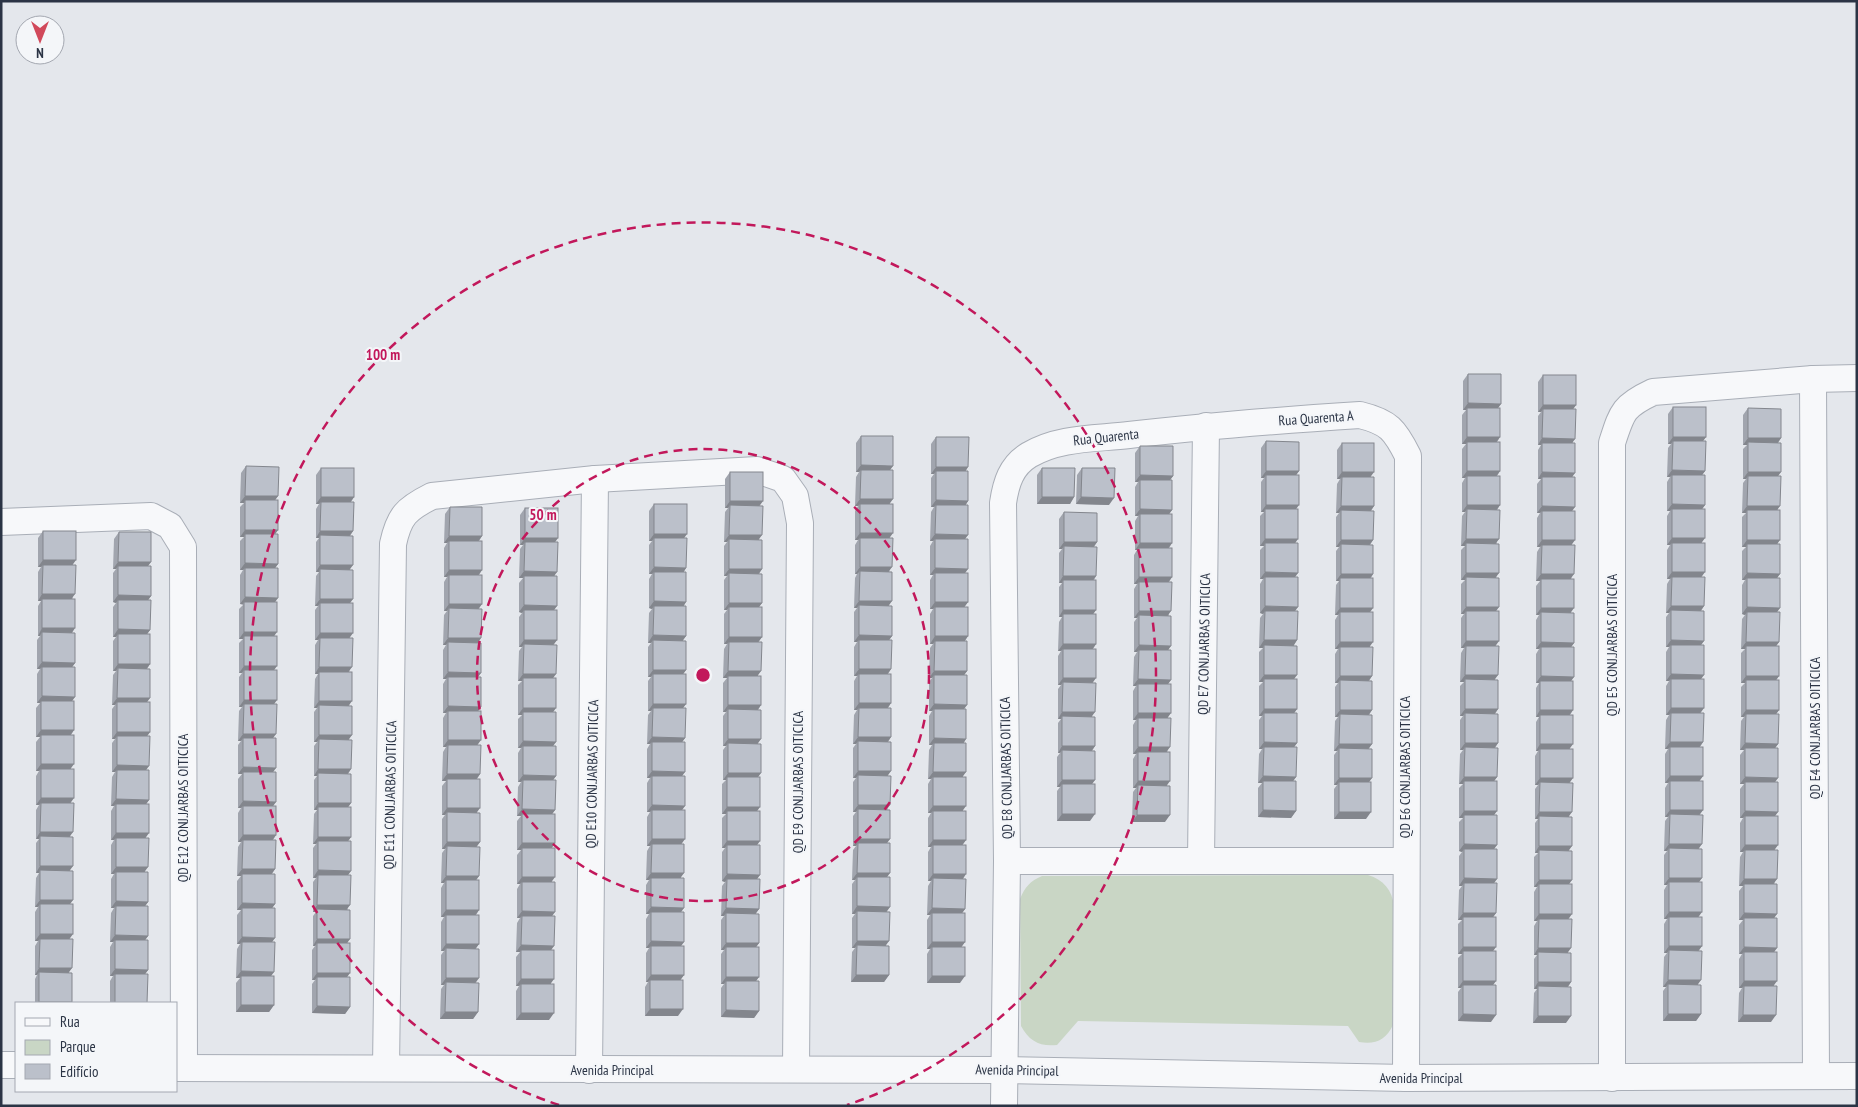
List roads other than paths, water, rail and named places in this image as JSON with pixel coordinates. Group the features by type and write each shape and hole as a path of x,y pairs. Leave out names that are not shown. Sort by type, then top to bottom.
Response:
{"street":[{"name":"QD E5 CONJ.JARBAS OITICICA","path":"1612,1078 1612,443 1620,416 1632,402 1653,392 1813,379 1857,378"},
{"name":"QD E4 CONJ.JARBAS OITICICA","path":"1813,379 1816,1076"},
{"name":"Rua Quarenta A","path":"1206,426 1360,415 1380,420 1396,432 1408,456"},
{"name":"Rua Quarenta","path":"1014,468 1027,456 1051,444 1206,426"},
{"name":"QD E7 CONJ.JARBAS OITICICA","path":"1201,861 1206,426"},
{"name":"QD E6 CONJ.JARBAS OITICICA","path":"1406,1078 1405,861 1408,456"},
{"name":"QD E8 CONJ.JARBAS OITICICA","path":"1004,1106 1007,861 1003,503 1007,480 1014,468"},
{"name":"QD E9 CONJ.JARBAS OITICICA","path":"595,479 757,470 782,479 795,496 800,523 796,1069"},
{"name":"QD E11 CONJ.JARBAS OITICICA","path":"386,1068 393,544 398,523 412,506 432,496 595,479"},
{"name":"QD E10 CONJ.JARBAS OITICICA","path":"588,1070 595,479"},
{"name":"QD E12 CONJ.JARBAS OITICICA","path":"1,522 151,516 170,526 183,547 180,1068"},
{"path":"1007,861 1405,861"},
{"path":"1,1065 15,1065"},
{"name":"Avenida Principal","path":"180,1068 1004,1070 1406,1078 1857,1076"}]}
